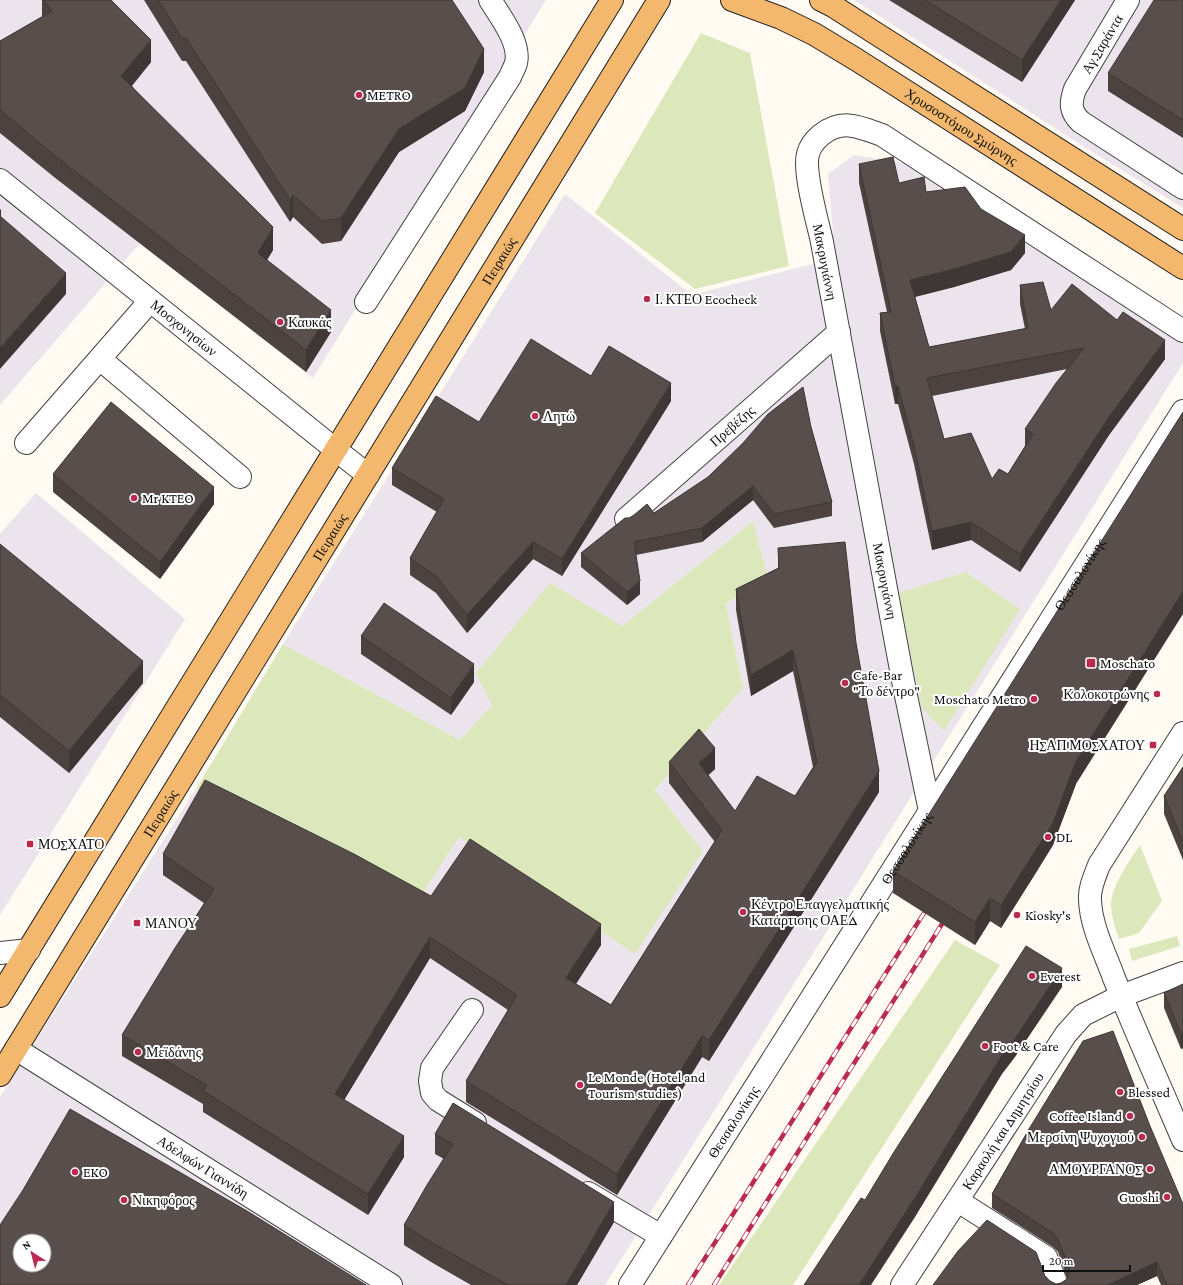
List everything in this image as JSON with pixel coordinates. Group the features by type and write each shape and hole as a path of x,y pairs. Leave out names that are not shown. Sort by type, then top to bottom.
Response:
{"main road":[{"path":"0,996 612,0"},
{"name":"Πειραιώς","path":"0,1075 659,0"},
{"name":"Χρυσοστόμου Σμύρνης","path":"732,0 781,18 814,34 1183,268"},
{"path":"821,0 872,30 1183,229"}],"street":[{"path":"366,302 510,77 517,62 516,46 509,29 490,0"},
{"name":"Αγ.Σαράντα","path":"1128,0 1075,89 1071,100 1072,110 1081,122 1183,188"},
{"name":"Μακρυγιάννη","path":"930,811 904,686 839,332 806,166 807,155 812,145 826,131 834,127 844,125 854,125 882,135 1183,331"},
{"name":"Μοσχονησίων","path":"0,180 368,475"},
{"path":"26,443 150,301"},
{"name":"Πρεβέζης","path":"626,519 839,332"},
{"path":"100,359 240,477"},
{"name":"Θεσσαλονίκης","path":"630,1285 1183,411"},
{"path":"1183,733 1099,865 1090,892 1090,900 1101,944 1121,996 1183,1140"},
{"path":"0,952 28,950"},
{"name":"Καραολή και Δημητρίου","path":"902,1285 1066,1034 1083,1015 1121,996 1183,973"},
{"path":"472,1010 432,1068 430,1081 432,1093 438,1100 492,1133"},
{"name":"Αδελφών Γιαννίδη","path":"16,1049 391,1285"},
{"path":"572,1183 661,1236"},
{"path":"958,1200 1046,1257 1057,1285"}],"shaded area":[{"path":"0,0 546,0 313,378 141,242 0,405"},
{"path":"854,0 1183,0 1183,208 1086,148"},
{"path":"854,155 911,164 1183,340 1183,363 605,1285 0,1285 0,1097 196,789 421,896 459,837 635,953 703,851 655,790 743,688 726,604 768,577 753,521 622,626 492,705 460,740 283,644 565,194 692,295 835,258 828,174"},
{"path":"36,493 185,619 0,915 0,534"}],"green space":[{"path":"701,33 750,53 789,266 695,289 595,213"},
{"path":"753,521 768,577 726,604 743,688 655,790 703,851 635,954 459,837 421,896 196,789 283,644 460,740 492,705 476,673 550,583 622,626"},
{"path":"966,572 1020,609 944,731 922,708 898,593"},
{"path":"1140,845 1162,901 1139,933 1119,939 1112,915 1112,898 1114,890 1122,874"},
{"path":"1177,936 1180,946 1132,961 1129,949"},
{"path":"955,940 1000,965 793,1285 719,1285"}],"building":[{"path":"43,0 111,0 151,40 121,76 273,227 258,253 331,310 306,350 54,155 0,110 0,41 52,11"},
{"path":"158,0 452,0 484,49 465,88 399,129 341,218 322,221 293,195 290,200 186,38 182,38"},
{"path":"925,0 1061,0 1022,60"},
{"path":"1154,0 1183,0 1183,120 1108,73"},
{"path":"893,157 899,183 924,177 926,192 965,187 981,209 1025,235 1011,252 910,280 929,347 1028,328 1020,285 1043,282 1051,310 1072,284 1117,320 1123,312 1165,340 1109,417 1020,554 971,522 932,531 914,446 898,386 895,386 880,313 891,312 859,164","holes":["1084,348 1056,383 1025,429 1033,434 1008,474 999,469 992,479 971,433 944,439 927,378"]},
{"path":"0,216 66,273 0,348"},
{"path":"531,339 591,376 609,346 671,383 562,559 533,542 467,615 436,576 410,558 444,499 392,468 436,396 479,422"},
{"path":"803,387 811,427 832,502 774,514 753,486 702,528 634,542 640,581 627,592 581,553 625,518 629,518 634,515 647,504 654,513 708,477 743,443 768,414"},
{"name":"Mr KTEO","path":"111,402 214,487 160,562 53,474"},
{"name":"Moschato Metro","path":"1183,412 1183,591 1076,761 1053,823 1001,905 990,898 975,922 893,871"},
{"path":"845,542 856,643 879,771 709,1040 702,1036 617,1174 466,1081 517,995 430,937 335,1094 404,1136 368,1194 203,1091 207,1085 122,1035 175,948 214,889 163,854 205,780 354,854 431,896 470,839 601,924 566,978 611,1005 722,830 669,762 699,729 715,748 699,763 735,811 757,776 795,796 817,762 793,650 751,675 736,589 779,568 778,548"},
{"path":"0,544 143,661 69,751 0,695"},
{"path":"384,603 474,664 451,698 361,636"},
{"path":"1183,767 1183,842 1164,796"},
{"path":"1026,946 1062,968 1015,1039 1002,1055 915,1198 859,1285 804,1285 861,1198 865,1200 894,1152"},
{"path":"1183,984 1183,1033 1181,1034 1164,993"},
{"path":"1113,1031 1150,1126 1183,1204 1183,1285 1167,1285 1157,1262 1108,1285 933,1285 958,1251 987,1220 1036,1252 1045,1276 1050,1281 1056,1284 1067,1279 1069,1267 1058,1239 1053,1233 992,1194 1029,1129 1083,1041"},
{"path":"453,1103 614,1202 566,1285 508,1285 431,1242 404,1225 453,1144 435,1134"},
{"path":"70,1109 247,1211 366,1285 0,1285 0,1225 23,1190"}],"railway":[{"path":"688,1285 924,913"},
{"path":"714,1285 942,924"}],"place":[{"name":"METRO","path":"359,95"},
{"name":"Ι. ΚΤΕΟ Ecocheck","path":"647,299"},
{"name":"Καυκάς","path":"280,322"},
{"name":"Λητώ","path":"535,416"},
{"name":"Mr KTEO","path":"134,498"},
{"name":"Moschato","path":"1091,663"},
{"name":"Cafe-Bar \"Το δέντρο\"","path":"845,683"},
{"name":"Κολοκοτρώνης","path":"1157,694"},
{"name":"Moschato Metro","path":"1034,699"},
{"name":"ΗΣΑΠ ΜΟΣΧΑΤΟΥ","path":"1153,745"},
{"name":"DL","path":"1048,837"},
{"name":"ΜΟΣΧΑΤΟ","path":"30,844"},
{"name":"Κέντρο Επαγγελματικής Κατάρτισης ΟΑΕΔ","path":"743,912"},
{"name":"Kiosky's","path":"1017,915"},
{"name":"ΜΑΝΟΥ","path":"137,923"},
{"name":"Everest","path":"1032,976"},
{"name":"Foot & Care","path":"985,1046"},
{"name":"Μεϊδάνης","path":"138,1052"},
{"name":"Le Monde (Hotel and Tourism studies)","path":"580,1085"},
{"name":"Blessed","path":"1120,1092"},
{"name":"Coffee Island","path":"1130,1116"},
{"name":"Μερσίνη Ψυχογιού","path":"1142,1137"},
{"name":"ΑΜΟΥΡΓΑΝΟΣ","path":"1150,1169"},
{"name":"EKO","path":"75,1172"},
{"name":"Guoshi","path":"1167,1197"},
{"name":"Νικηφόρος","path":"124,1200"}]}
